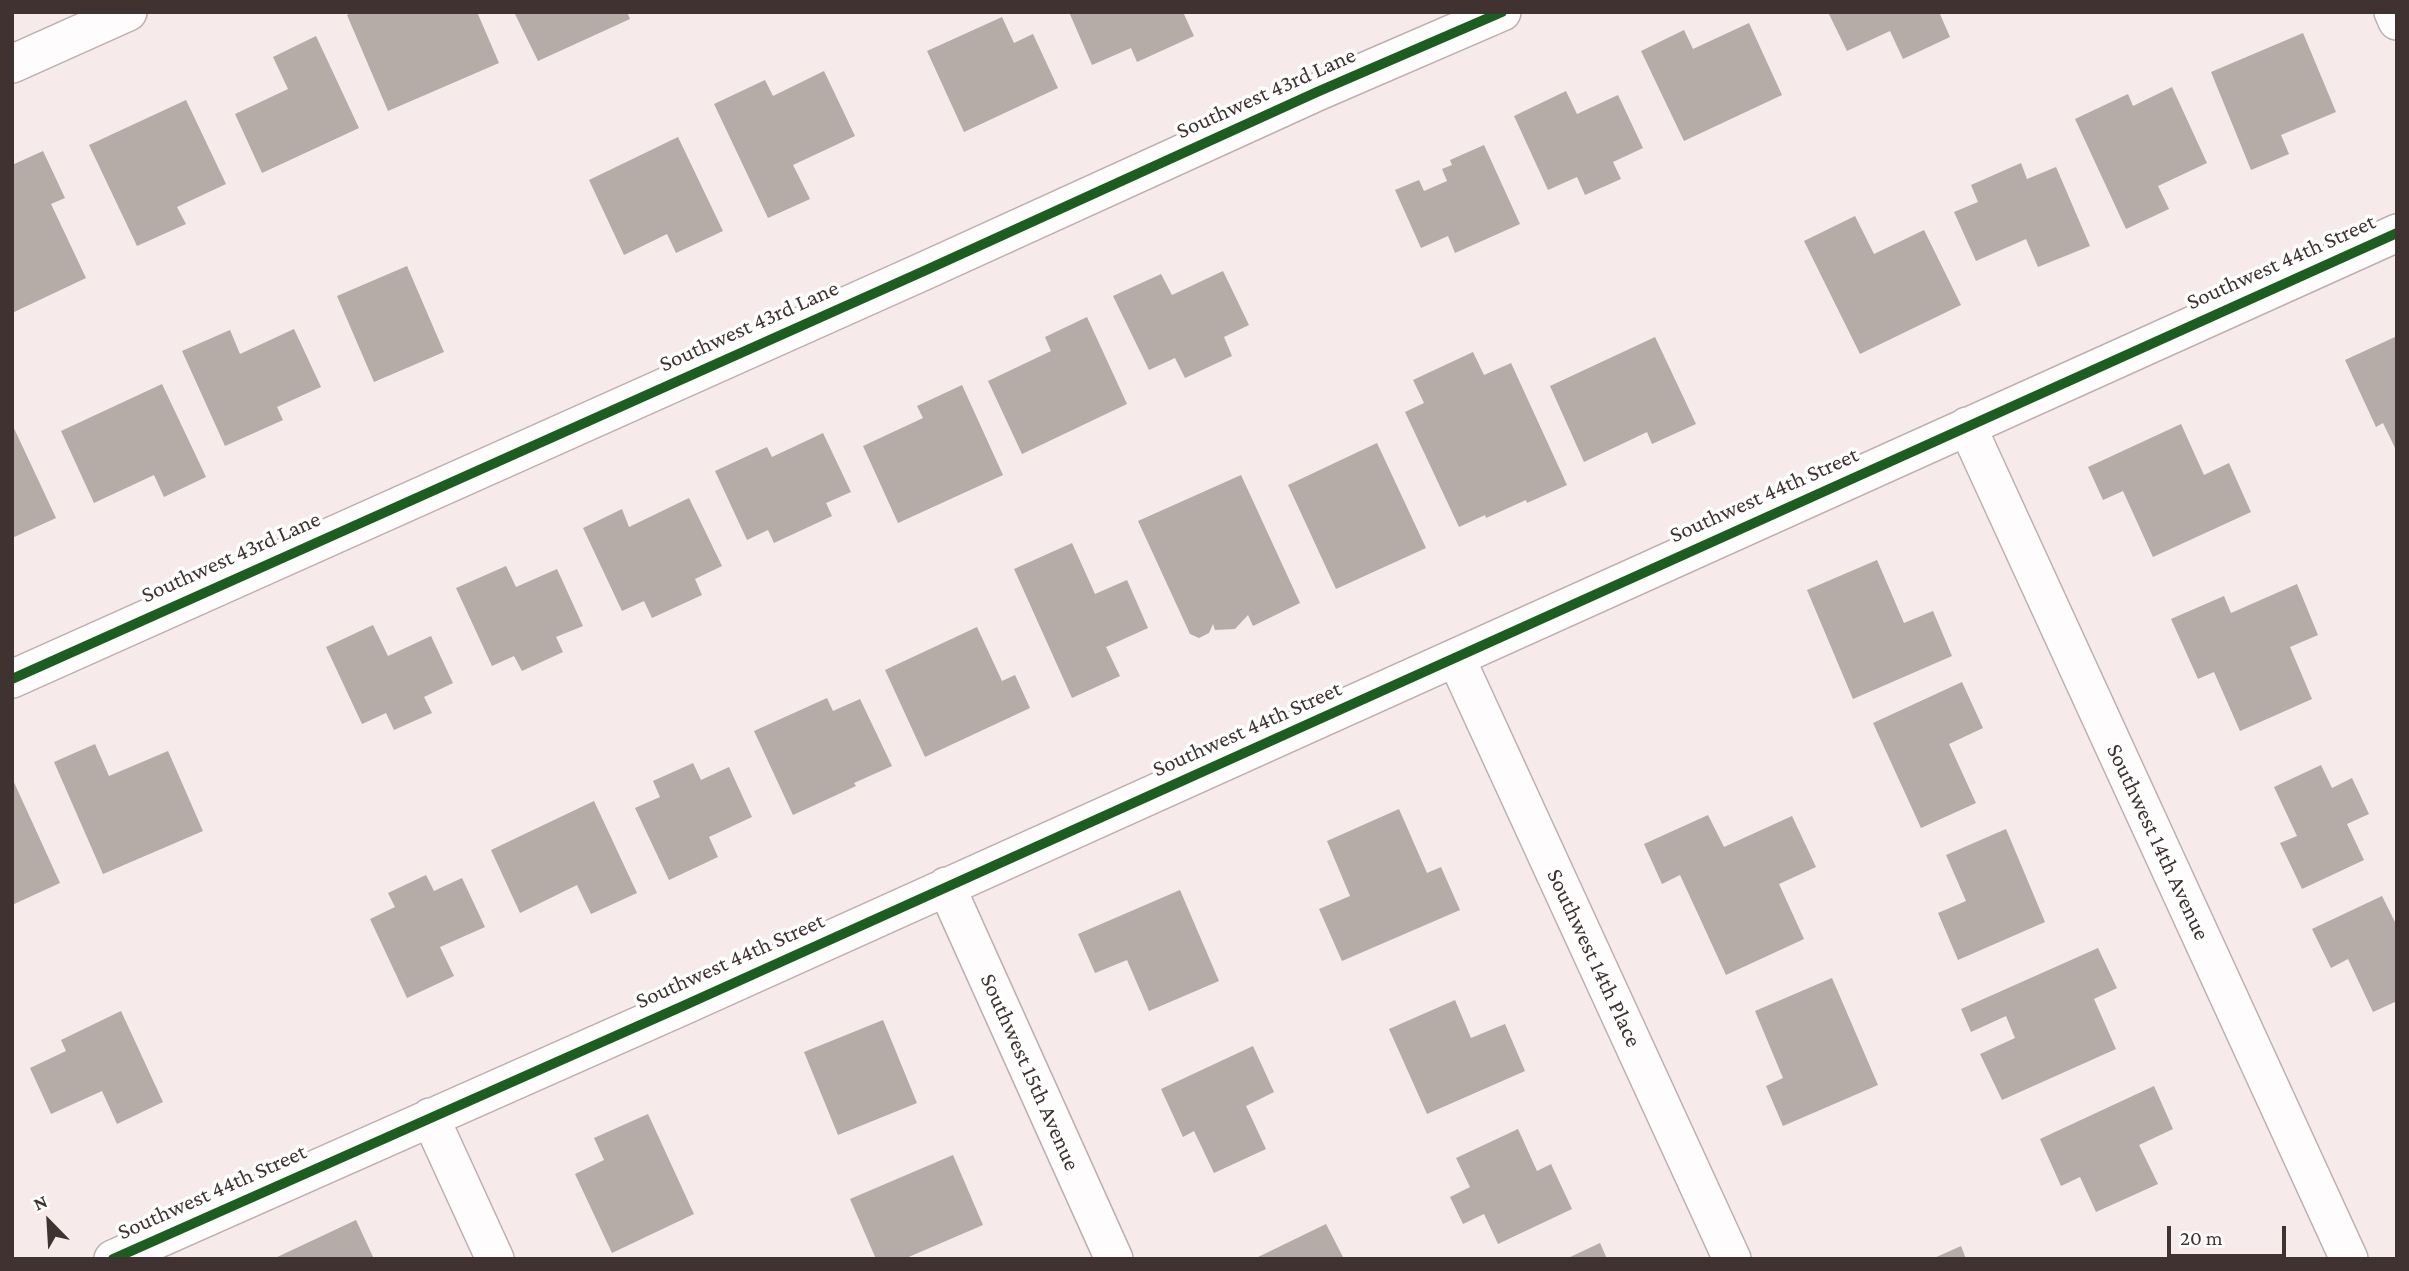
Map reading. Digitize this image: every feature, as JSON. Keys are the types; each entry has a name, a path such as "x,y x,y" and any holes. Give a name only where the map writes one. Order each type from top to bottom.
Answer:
{"street":[{"path":"12,64 128,12"},
{"name":"Southwest 43rd Lane","path":"12,679 1317,92 1502,12"},
{"path":"2393,12 2397,21"},
{"name":"Southwest 44th Street","path":"113,1259 2397,233"},
{"name":"Southwest 14th Avenue","path":"1967,426 2349,1259"},
{"name":"Southwest 14th Place","path":"1456,658 1732,1259"},
{"name":"Southwest 15th Avenue","path":"946,886 1114,1259"},
{"path":"430,1117 495,1259"}],"building":[{"path":"353,12 477,12 499,63 388,111 347,15"},
{"path":"514,12 627,12 630,19 538,61"},
{"path":"1069,12 1183,12 1194,36 1137,62 1131,48 1092,65"},
{"path":"1828,12 1939,12 1950,37 1903,59 1890,31 1847,51"},
{"path":"1002,17 1014,43 1033,34 1058,88 964,132 927,51"},
{"path":"1749,23 1782,95 1684,141 1641,51 1684,30 1693,49"},
{"path":"2303,33 2336,112 2281,135 2289,154 2251,170 2211,72"},
{"path":"316,36 359,128 262,173 235,114 288,89 273,57"},
{"path":"824,71 855,136 793,165 810,199 768,218 714,104 765,80 773,96"},
{"path":"2172,87 2207,163 2158,186 2169,209 2126,229 2075,119 2128,94 2133,106"},
{"path":"1566,91 1577,114 1618,95 1643,148 1613,162 1621,179 1585,195 1577,177 1548,190 1514,116"},
{"path":"186,100 226,184 177,207 186,224 137,246 89,145"},
{"path":"678,137 723,231 676,253 667,234 624,255 589,180"},
{"path":"1484,145 1520,224 1455,253 1448,236 1421,248 1395,190 1419,180 1424,191 1447,181 1442,169 1452,165 1450,160"},
{"path":"43,151 65,198 51,204 86,278 12,313 12,165"},
{"path":"2021,163 2027,179 2056,167 2090,246 2038,267 2026,239 1976,261 1954,212 1978,202 1971,185"},
{"path":"1855,216 1874,254 1924,230 1961,305 1860,354 1804,241"},
{"path":"407,266 444,352 374,382 337,296"},
{"path":"1223,271 1249,325 1224,337 1232,356 1185,378 1175,358 1149,370 1113,296 1161,274 1172,295"},
{"path":"1087,317 1127,404 1022,454 988,381 1051,351 1045,337"},
{"path":"294,329 321,387 277,407 283,420 225,446 182,351 230,330 240,354"},
{"path":"2397,336 2397,452 2383,423 2376,427 2345,360"},
{"path":"1655,337 1696,424 1652,444 1647,432 1584,462 1550,386"},
{"path":"1473,352 1484,375 1511,363 1567,485 1527,503 1526,500 1459,527 1405,412 1424,403 1413,380"},
{"path":"162,384 206,477 164,497 154,475 94,503 61,431"},
{"path":"962,385 1003,475 898,523 863,446 923,418 917,406"},
{"path":"12,424 56,518 12,538"},
{"path":"2181,424 2204,475 2229,463 2251,512 2153,557 2123,491 2103,500 2088,467"},
{"path":"823,433 851,492 826,503 832,516 774,543 768,530 747,540 715,471 767,447 772,457"},
{"path":"1377,443 1426,548 1336,589 1288,485"},
{"path":"1241,475 1300,603 1253,626 1248,615 1235,629 1215,630 1213,624 1209,633 1199,638 1190,634 1138,521"},
{"path":"689,498 722,566 695,579 702,595 652,618 644,601 622,611 583,528 622,509 629,527"},
{"path":"1072,543 1095,594 1127,580 1148,628 1106,647 1120,676 1072,698 1014,569"},
{"path":"1877,560 1904,623 1933,611 1952,656 1853,699 1807,590"},
{"path":"506,566 516,587 557,569 583,626 556,637 563,652 522,671 514,656 492,666 456,588"},
{"path":"2297,584 2318,635 2290,647 2312,699 2240,731 2214,672 2198,679 2171,619 2224,596 2231,613"},
{"path":"373,625 388,656 431,636 453,683 424,697 432,713 394,730 386,713 362,724 326,647"},
{"path":"977,627 1002,681 1015,675 1030,708 925,757 885,670"},
{"path":"1962,682 1983,728 1949,744 1976,803 1921,828 1873,723"},
{"path":"827,698 833,711 860,699 892,766 793,815 754,731"},
{"path":"95,744 109,776 168,751 203,831 103,874 54,762"},
{"path":"693,763 701,780 729,767 752,817 709,837 718,857 669,880 635,808 660,797 653,781"},
{"path":"2321,765 2332,788 2352,778 2369,814 2347,824 2364,860 2302,889 2280,843 2297,836 2274,787"},
{"path":"12,778 60,883 12,905"},
{"path":"594,801 637,893 591,914 577,885 520,913 491,850"},
{"path":"1399,809 1427,873 1441,867 1460,910 1342,961 1319,909 1350,896 1327,841"},
{"path":"1708,815 1724,847 1792,816 1816,867 1779,884 1804,939 1726,975 1680,875 1662,884 1644,844"},
{"path":"2006,829 2045,922 1958,960 1938,913 1966,901 1946,855"},
{"path":"426,875 434,891 462,878 485,927 440,947 454,976 407,998 370,919 395,907 388,893"},
{"path":"1180,890 1219,981 1149,1011 1127,960 1095,973 1078,934"},
{"path":"2382,896 2397,926 2397,1001 2373,1012 2348,959 2331,968 2312,929"},
{"path":"2098,948 2117,988 2094,999 2116,1049 2002,1100 1980,1054 2015,1038 2006,1016 1971,1032 1961,1009"},
{"path":"1832,978 1878,1085 1783,1126 1766,1086 1783,1078 1755,1011"},
{"path":"1455,1000 1471,1038 1505,1024 1525,1071 1427,1114 1389,1029"},
{"path":"121,1011 163,1102 117,1124 102,1091 51,1114 30,1068 66,1051 61,1040"},
{"path":"883,1020 917,1103 838,1135 804,1052"},
{"path":"1253,1046 1274,1092 1246,1106 1266,1149 1214,1173 1194,1131 1183,1137 1161,1089"},
{"path":"2154,1086 2173,1129 2139,1145 2158,1184 2096,1212 2080,1177 2061,1186 2040,1139"},
{"path":"648,1114 694,1214 612,1253 575,1174 604,1160 594,1138"},
{"path":"1518,1129 1537,1171 1551,1164 1572,1209 1498,1244 1484,1214 1463,1224 1450,1197 1470,1187 1456,1158"},
{"path":"953,1155 983,1225 904,1259 876,1259 850,1199"},
{"path":"356,1220 374,1259 273,1259"},
{"path":"1326,1224 1344,1259 1254,1259"},
{"path":"1600,1243 1607,1259 1566,1259"},
{"path":"1961,1246 1966,1259 1932,1259"}],"cycle path":[{"path":"12,679 1317,92 1502,12"},
{"path":"113,1259 683,1006 2397,233"}]}
